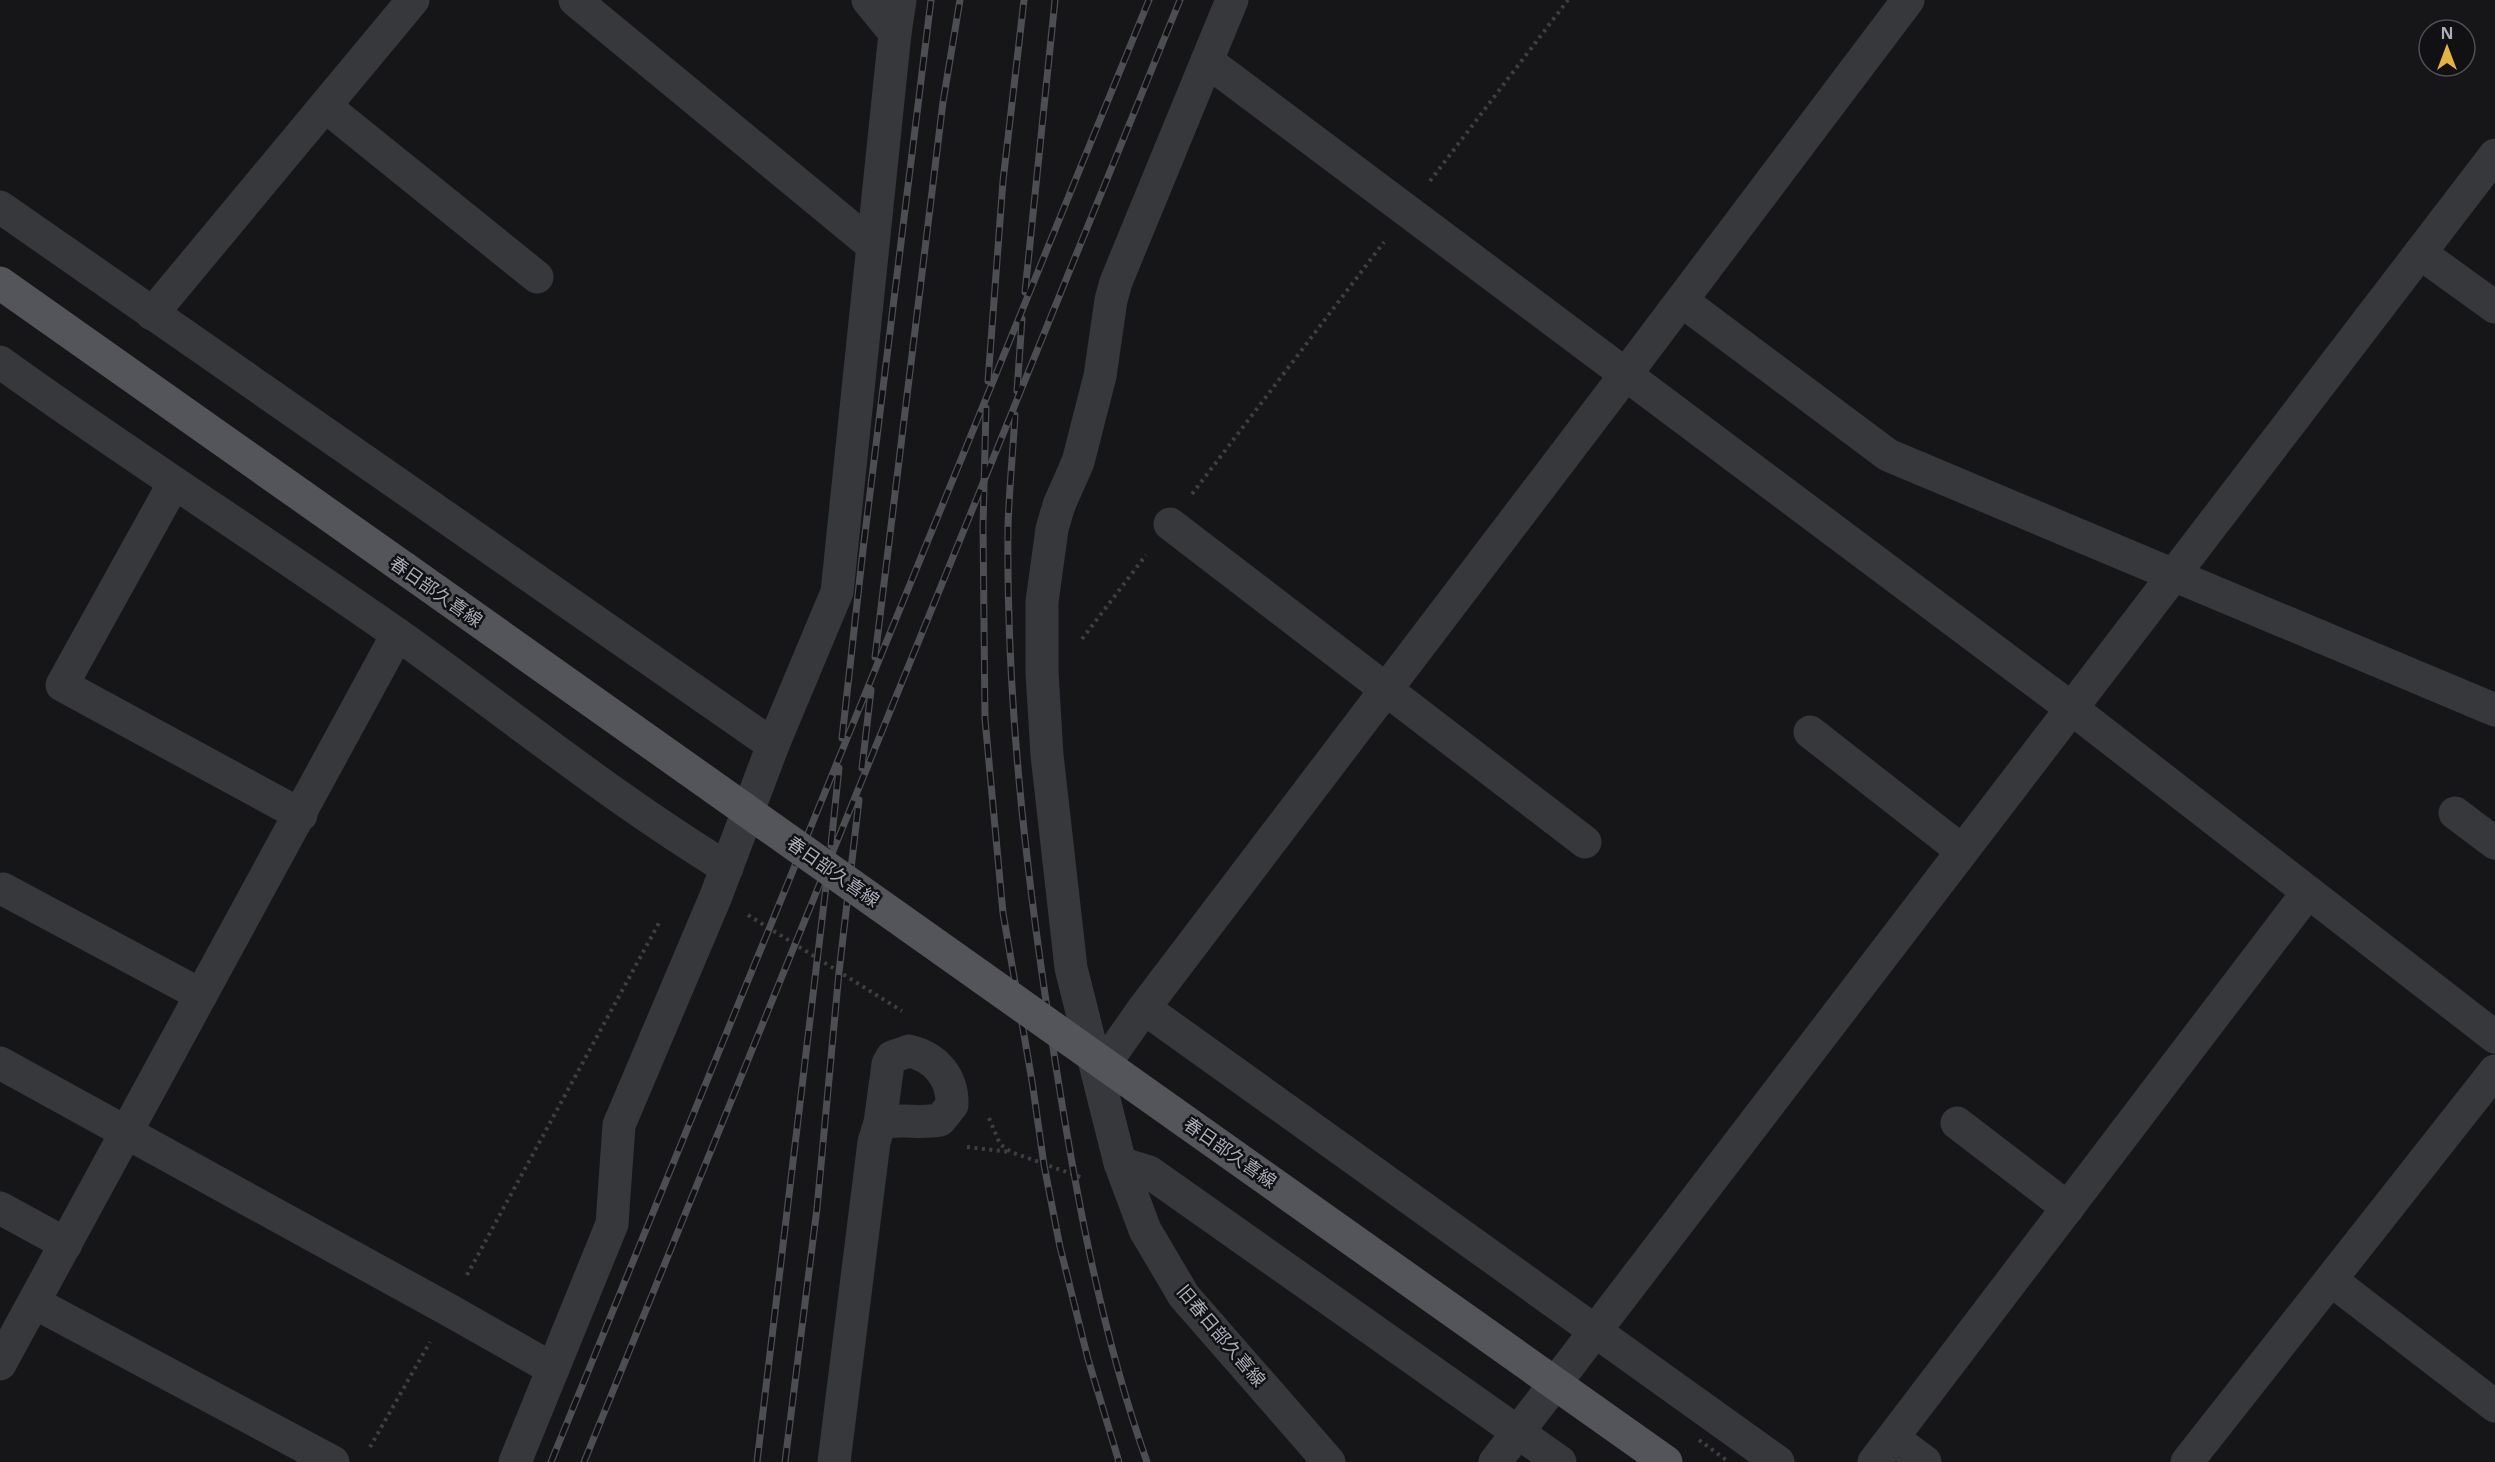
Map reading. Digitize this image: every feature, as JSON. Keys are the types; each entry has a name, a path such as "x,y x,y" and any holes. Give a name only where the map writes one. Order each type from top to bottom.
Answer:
{"main road":[{"name":"春日部久喜線","path":"0,283 1666,1462"}],"street":[{"path":"152,314 414,0"},
{"path":"575,0 872,245"},
{"path":"868,0 895,33"},
{"path":"515,1462 612,1224 619,1125 727,868 773,745 837,592 872,245 900,0"},
{"name":"旧春日部久喜線","path":"1232,0 1111,300 1100,376 1090,416 1078,462 1059,505 1052,529 1042,602 1043,690 1047,755 1071,968 1120,1163 1145,1230 1184,1296 1329,1462"},
{"path":"1098,1072 1144,1008 1908,0"},
{"path":"1207,61 2071,708 2495,1037"},
{"path":"325,106 537,278"},
{"path":"1495,1462 2495,155"},
{"path":"0,207 773,745"},
{"path":"2420,253 2495,307"},
{"path":"1682,301 1887,455 2174,573 2495,710"},
{"path":"0,362 397,634 667,832 727,868"},
{"path":"174,483 62,685 301,815"},
{"path":"1170,524 1585,842"},
{"path":"0,1364 301,815 397,634"},
{"path":"1810,732 1961,850"},
{"path":"2455,813 2495,843"},
{"path":"3,888 201,995"},
{"path":"1925,1462 1883,1450 2308,892"},
{"path":"1144,1008 1778,1462"},
{"path":"0,1063 553,1369"},
{"path":"2187,1462 2495,1071"},
{"path":"834,1462 874,1143 880,1123"},
{"path":"1957,1123 2068,1208"},
{"path":"1120,1163 1155,1176 1560,1462"},
{"path":"0,1208 66,1244"},
{"path":"2331,1281 2495,1406"},
{"path":"34,1303 333,1462"}],"path":[{"path":"1043,690 1568,0"},
{"path":"367,1453 449,1310 661,919"}],"railway":[{"path":"842,738 931,0"},
{"path":"875,657 943,102 960,0"},
{"path":"988,381 1003,181 1024,0"},
{"path":"1025,292 1055,0"},
{"path":"551,1462 1149,0"},
{"path":"584,1462 1180,0"},
{"path":"1017,391 1022,319"},
{"path":"986,408 983,526 985,719 1003,913 1044,1165 1060,1247 1088,1359 1119,1462"},
{"path":"1015,415 1008,527 1010,656 1014,721 1034,914 1060,1095 1079,1201 1115,1359 1147,1462"},
{"path":"862,768 871,690"},
{"path":"831,845 839,768"},
{"path":"785,1462 817,1208 839,972 859,800"},
{"path":"757,1462 827,878"}]}
